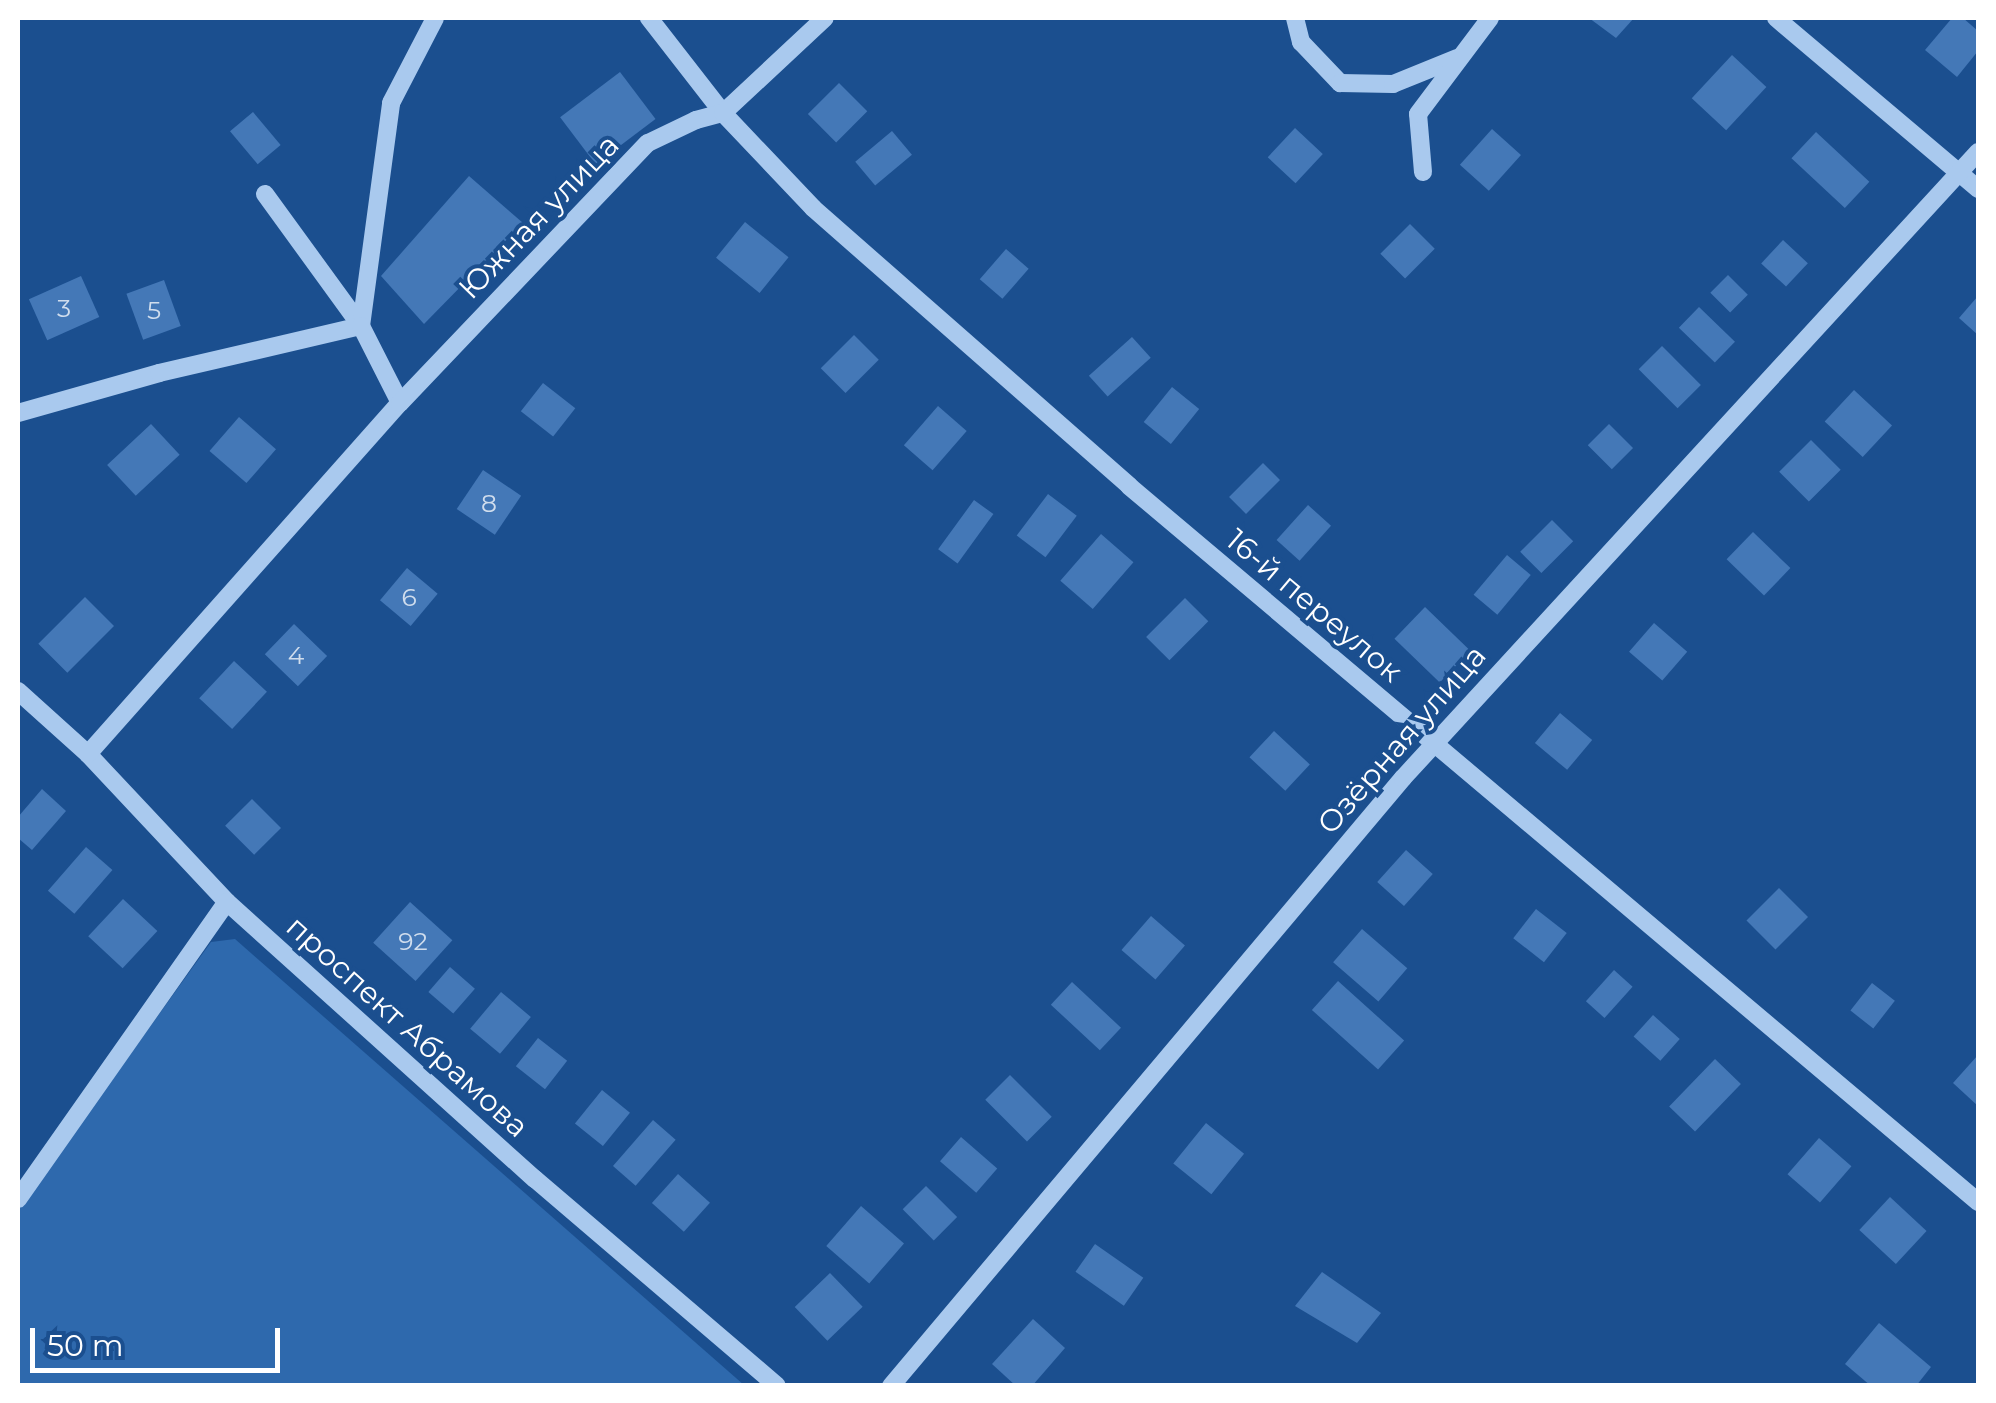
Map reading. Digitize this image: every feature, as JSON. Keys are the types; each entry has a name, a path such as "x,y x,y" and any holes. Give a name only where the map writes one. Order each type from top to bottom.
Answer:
{"street":[{"path":"361,326 390,103 435,18"},
{"name":"16-й переулок","path":"648,18 723,113 828,220 1128,486 1978,1202"},
{"name":"Южная улица","path":"88,754 400,403 648,143 696,120 723,113 825,18"},
{"path":"1296,18 1301,42 1340,83 1393,84 1457,58"},
{"path":"1424,172 1418,114 1490,18"},
{"path":"1776,18 1978,188"},
{"name":"Озёрная улица","path":"891,1386 1434,743 1978,152"},
{"path":"265,194 361,326 400,403"},
{"path":"18,413 159,373 361,326"},
{"name":"проспект Абрамова","path":"18,692 88,754 226,902 535,1179 777,1386"},
{"path":"18,1198 226,902"}],"shaded area":[{"path":"235,939 744,1385 18,1386 18,1210 211,942"}],"building":[{"path":"1589,18 1634,18 1616,38"},
{"path":"1952,18 1963,18 1978,31 1978,51 1957,77 1925,50"},
{"path":"1732,55 1766,87 1726,130 1692,98"},
{"path":"620,72 656,119 596,164 560,117"},
{"path":"839,83 867,111 836,142 808,114"},
{"path":"253,112 281,145 258,164 230,131"},
{"path":"1295,128 1323,154 1296,183 1268,157"},
{"path":"1492,129 1521,155 1489,191 1460,165"},
{"path":"892,131 912,155 875,186 855,162"},
{"path":"1816,132 1869,182 1845,208 1791,158"},
{"path":"469,176 523,223 424,324 381,276"},
{"path":"745,222 789,257 760,293 716,258"},
{"path":"1410,224 1435,249 1405,278 1380,254"},
{"path":"1783,240 1808,263 1786,287 1761,263"},
{"path":"1006,249 1029,269 1002,299 980,279"},
{"path":"1728,275 1748,295 1730,312 1710,293"},
{"path":"81,276 99,317 47,340 29,299"},
{"path":"164,280 181,326 143,340 126,294"},
{"path":"1978,296 1978,335 1959,318"},
{"path":"1699,307 1735,342 1715,363 1679,328"},
{"path":"854,335 879,360 846,393 821,368"},
{"path":"1132,337 1151,358 1108,397 1089,376"},
{"path":"1662,346 1701,385 1678,408 1639,369"},
{"path":"543,383 575,408 553,437 521,411"},
{"path":"1172,387 1199,409 1171,444 1144,422"},
{"path":"1854,390 1892,425 1863,457 1825,421"},
{"path":"938,406 967,431 933,470 904,445"},
{"path":"239,417 276,449 246,483 209,451"},
{"path":"151,424 180,455 136,496 107,465"},
{"path":"1609,424 1633,448 1612,469 1588,445"},
{"path":"1811,440 1841,470 1809,502 1779,472"},
{"path":"1263,463 1280,480 1246,514 1229,497"},
{"path":"483,470 521,496 495,535 457,509"},
{"path":"1048,494 1077,516 1045,557 1017,536"},
{"path":"974,500 993,514 958,563 938,549"},
{"path":"1308,505 1331,526 1300,561 1277,540"},
{"path":"1552,520 1573,541 1541,573 1520,552"},
{"path":"1753,532 1790,568 1764,595 1727,559"},
{"path":"1101,534 1133,562 1093,609 1060,581"},
{"path":"1507,555 1531,575 1497,615 1474,595"},
{"path":"407,568 438,594 411,626 380,600"},
{"path":"85,597 114,626 67,673 38,644"},
{"path":"1185,598 1208,621 1169,660 1146,637"},
{"path":"1425,607 1470,651 1440,682 1394,639"},
{"path":"1654,623 1687,652 1662,681 1629,652"},
{"path":"294,624 327,656 298,686 265,654"},
{"path":"234,661 267,692 232,729 199,698"},
{"path":"1560,713 1592,740 1567,770 1535,743"},
{"path":"1274,731 1310,764 1285,791 1249,757"},
{"path":"42,789 66,811 32,850 18,838 18,817"},
{"path":"252,799 281,828 254,855 225,826"},
{"path":"86,847 112,870 74,914 48,891"},
{"path":"1406,850 1433,874 1404,906 1377,882"},
{"path":"1779,888 1808,917 1775,950 1746,921"},
{"path":"123,899 157,931 123,968 88,936"},
{"path":"410,902 452,940 416,981 373,943"},
{"path":"1536,909 1567,933 1544,962 1513,938"},
{"path":"1151,916 1185,946 1155,979 1121,950"},
{"path":"1362,929 1407,968 1378,1002 1333,962"},
{"path":"450,967 475,989 453,1014 428,992"},
{"path":"1614,970 1633,987 1604,1018 1586,1001"},
{"path":"1338,981 1404,1041 1378,1070 1312,1010"},
{"path":"1072,982 1121,1028 1100,1050 1051,1005"},
{"path":"1872,983 1895,1001 1873,1028 1850,1011"},
{"path":"501,992 531,1017 500,1054 470,1029"},
{"path":"1653,1015 1680,1039 1660,1061 1634,1037"},
{"path":"538,1038 567,1061 545,1089 516,1066"},
{"path":"1978,1055 1978,1106 1953,1083"},
{"path":"1715,1059 1741,1084 1695,1131 1669,1106"},
{"path":"1010,1075 1052,1117 1027,1141 985,1100"},
{"path":"602,1090 630,1113 603,1146 575,1123"},
{"path":"653,1120 676,1140 636,1186 613,1166"},
{"path":"1206,1123 1244,1154 1211,1194 1173,1163"},
{"path":"961,1137 997,1168 976,1193 940,1161"},
{"path":"1819,1138 1851,1166 1820,1202 1788,1174"},
{"path":"678,1174 710,1203 684,1232 652,1203"},
{"path":"926,1186 957,1217 934,1240 903,1209"},
{"path":"1890,1197 1927,1231 1896,1264 1859,1230"},
{"path":"861,1206 904,1243 869,1283 826,1246"},
{"path":"1095,1244 1143,1278 1124,1306 1075,1272"},
{"path":"1322,1272 1381,1313 1357,1343 1295,1306"},
{"path":"830,1273 863,1307 827,1341 795,1307"},
{"path":"1033,1319 1065,1348 1032,1386 1016,1386 992,1364"},
{"path":"1879,1323 1931,1367 1916,1386 1871,1386 1845,1364"}]}
